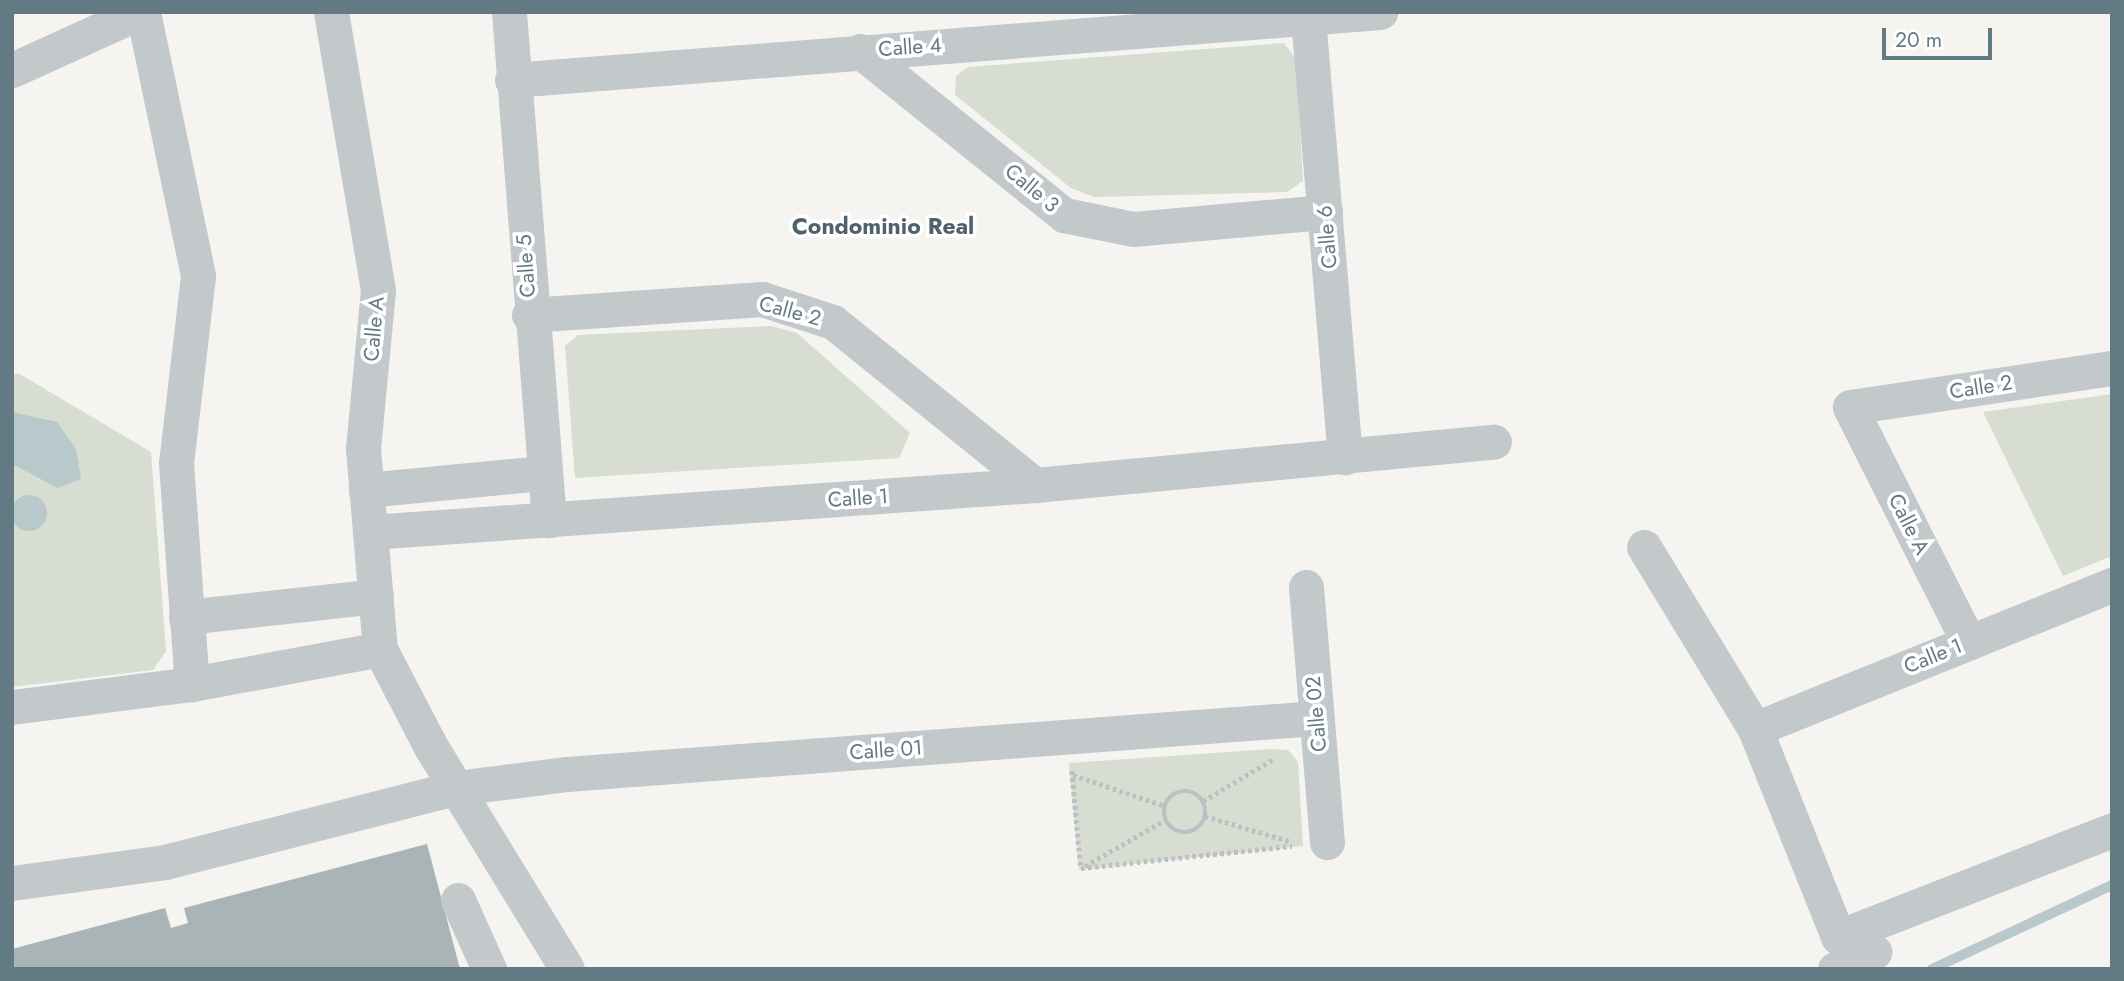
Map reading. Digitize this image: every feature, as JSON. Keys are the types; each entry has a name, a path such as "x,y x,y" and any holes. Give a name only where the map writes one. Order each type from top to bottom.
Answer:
{"street":[{"path":"12,70 141,12 198,276 176,463 192,684"},
{"name":"Calle A","path":"331,12 378,290 363,448 380,649"},
{"name":"Calle 5","path":"509,12 529,315 549,520"},
{"name":"Calle 4","path":"512,80 1380,12"},
{"name":"Calle 6","path":"1308,17 1345,457"},
{"name":"Calle 3","path":"860,51 1064,215 1133,229 1325,212"},
{"name":"Calle 2","path":"529,315 762,299 833,322 1035,485"},
{"name":"Calle 2","path":"1850,407 2112,368"},
{"name":"Calle A","path":"1850,407 1968,641"},
{"name":"Calle 1","path":"370,531 1035,485 1493,442"},
{"path":"366,490 544,473"},
{"path":"1644,547 1755,729 1838,937 2112,830"},
{"name":"Calle 1","path":"1755,729 2112,584"},
{"name":"Calle 02","path":"1306,587 1327,842"},
{"path":"186,617 376,596"},
{"path":"12,707 192,684 380,649 456,788 567,969"},
{"name":"Calle 01","path":"12,883 193,857 456,788 567,774 1317,718"},
{"path":"458,900 489,969"},
{"path":"1835,969 1874,952"}],"path":[{"path":"1203,801 1286,751"},
{"path":"1072,763 1081,868"},
{"path":"1073,775 1165,806"},
{"path":"1165,806 1186,791 1203,801"},
{"path":"1203,801 1205,816"},
{"path":"1165,806 1166,820 1175,831 1190,832 1205,816"},
{"path":"1081,868 1303,845 1205,816"},
{"path":"1081,868 1166,820"}],"shaded area":[{"path":"1284,43 1296,59 1303,181 1287,192 1094,197 1071,188 955,95 956,76 968,67"},
{"path":"771,326 797,333 910,433 899,458 575,478 565,346 578,335"},
{"path":"18,373 151,452 166,651 153,670 12,687 12,375"},
{"path":"2112,394 2112,556 2063,576 1983,412"},
{"path":"12,412 57,422 76,449 81,479 58,488 12,464"},
{"path":"29,495 42,500 47,513 42,526 29,531 16,526 11,513 16,500"},
{"path":"1288,750 1298,762 1303,846 1079,870 1069,763"}],"building":[{"path":"427,844 460,969 12,969 12,949 165,908 171,928 188,923 184,908"}],"waterway":[{"path":"1932,969 2112,885"}],"district":[{"name":"Condominio Real","path":"883,226"}]}
